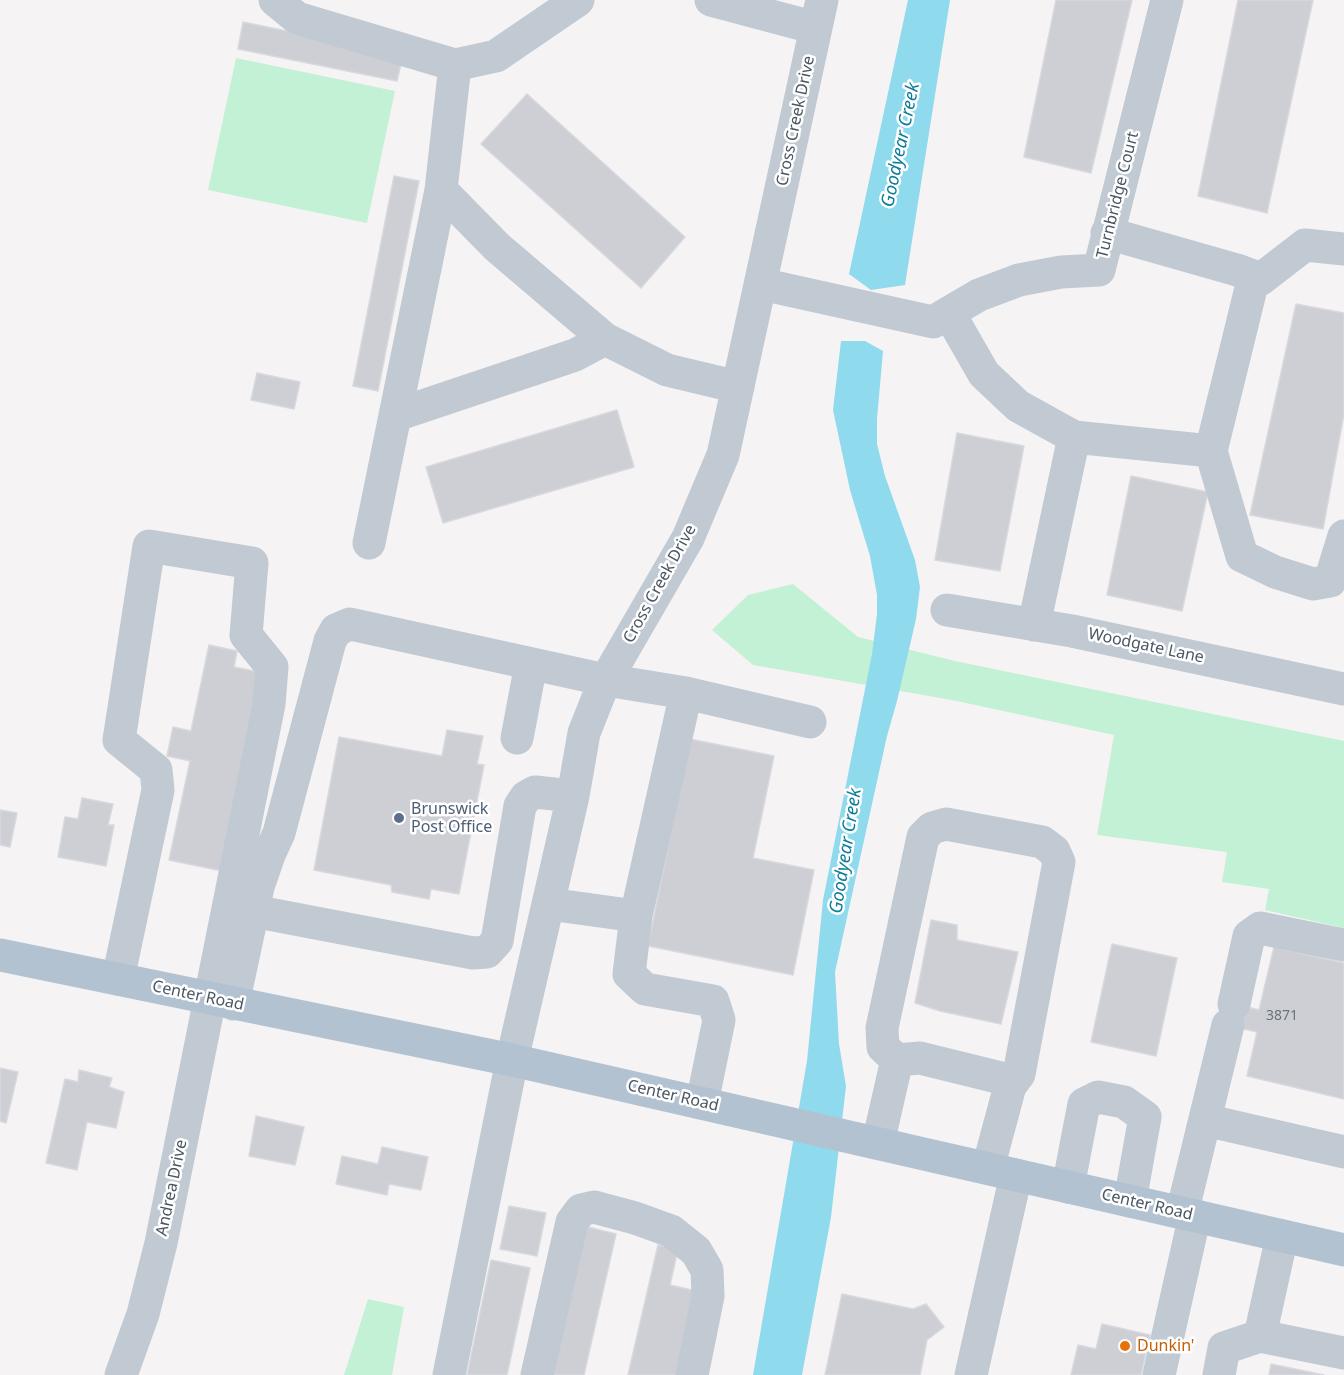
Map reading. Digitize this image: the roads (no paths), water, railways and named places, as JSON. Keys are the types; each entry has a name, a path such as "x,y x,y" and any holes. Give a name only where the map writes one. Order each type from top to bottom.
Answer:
{"main road":[{"name":"Center Road","path":"0,954 512,1060 1344,1250"}],"street":[{"path":"275,0 297,18 455,65 496,56 578,0"},
{"path":"711,0 819,14"},
{"name":"Turnbridge Court","path":"761,284 933,322 979,296 1019,280 1061,272 1099,270 1167,0"},
{"name":"Cross Creek Drive","path":"449,1375 512,1060 573,796 584,733 606,680 688,538 723,455 819,14"},
{"path":"369,543 441,190 455,65"},
{"path":"441,190 498,247 606,339 667,370 738,387"},
{"path":"1107,233 1261,279 1305,244 1344,249"},
{"path":"1254,276 1211,451 1242,556 1275,572 1313,584 1330,581 1344,536"},
{"path":"949,313 984,375 1018,406 1074,436 1211,451"},
{"path":"396,415 575,356 606,339"},
{"path":"1034,625 1074,436"},
{"path":"118,979 158,790 156,770 120,740 149,546 252,563 246,634 272,667 269,704 232,884 221,1000"},
{"name":"Woodgate Lane","path":"946,610 1261,670 1344,689"},
{"path":"221,1000 279,833 330,641 336,630 350,624 606,680 686,693 810,722"},
{"path":"517,738 531,664"},
{"path":"686,693 636,916 629,974 645,989 713,1001 719,1020 702,1103"},
{"path":"253,911 473,953 488,952 497,941 520,806 526,797 535,792 573,796"},
{"path":"971,1375 1002,1172 1010,1086 1019,1074 1059,862 1054,851 1042,842 946,824 932,828 923,837 882,1028 884,1047 897,1060 920,1058 1001,1078 1010,1086"},
{"path":"549,904 636,916"},
{"path":"1159,1375 1205,1120 1249,936 1260,928 1344,945"},
{"name":"Andrea Drive","path":"121,1375 142,1314 161,1243 221,1000"},
{"path":"878,1143 897,1060"},
{"path":"1068,1187 1084,1104 1098,1097 1124,1102 1145,1116 1130,1201"},
{"path":"1205,1120 1344,1152"},
{"path":"537,1375 572,1222 581,1210 594,1207 671,1231 696,1251 707,1270 708,1296 692,1375"},
{"path":"1260,1336 1282,1236"},
{"path":"1219,1375 1224,1348 1260,1336 1344,1353"}],"water":[{"name":"Goodyear Creek","path":"908,0 950,0 905,285 871,290 849,274"},
{"name":"Goodyear Creek","path":"841,341 865,341 883,351 877,444 885,476 915,560 920,587 916,619 887,736 835,972 839,1044 846,1086 831,1217 802,1375 753,1375 807,1061 823,900 872,654 877,614 877,595 870,556 850,490 833,410"}],"place":[{"name":"Brunswick Post Office","path":"399,818"},
{"name":"Dunkin'","path":"1125,1346"}]}
